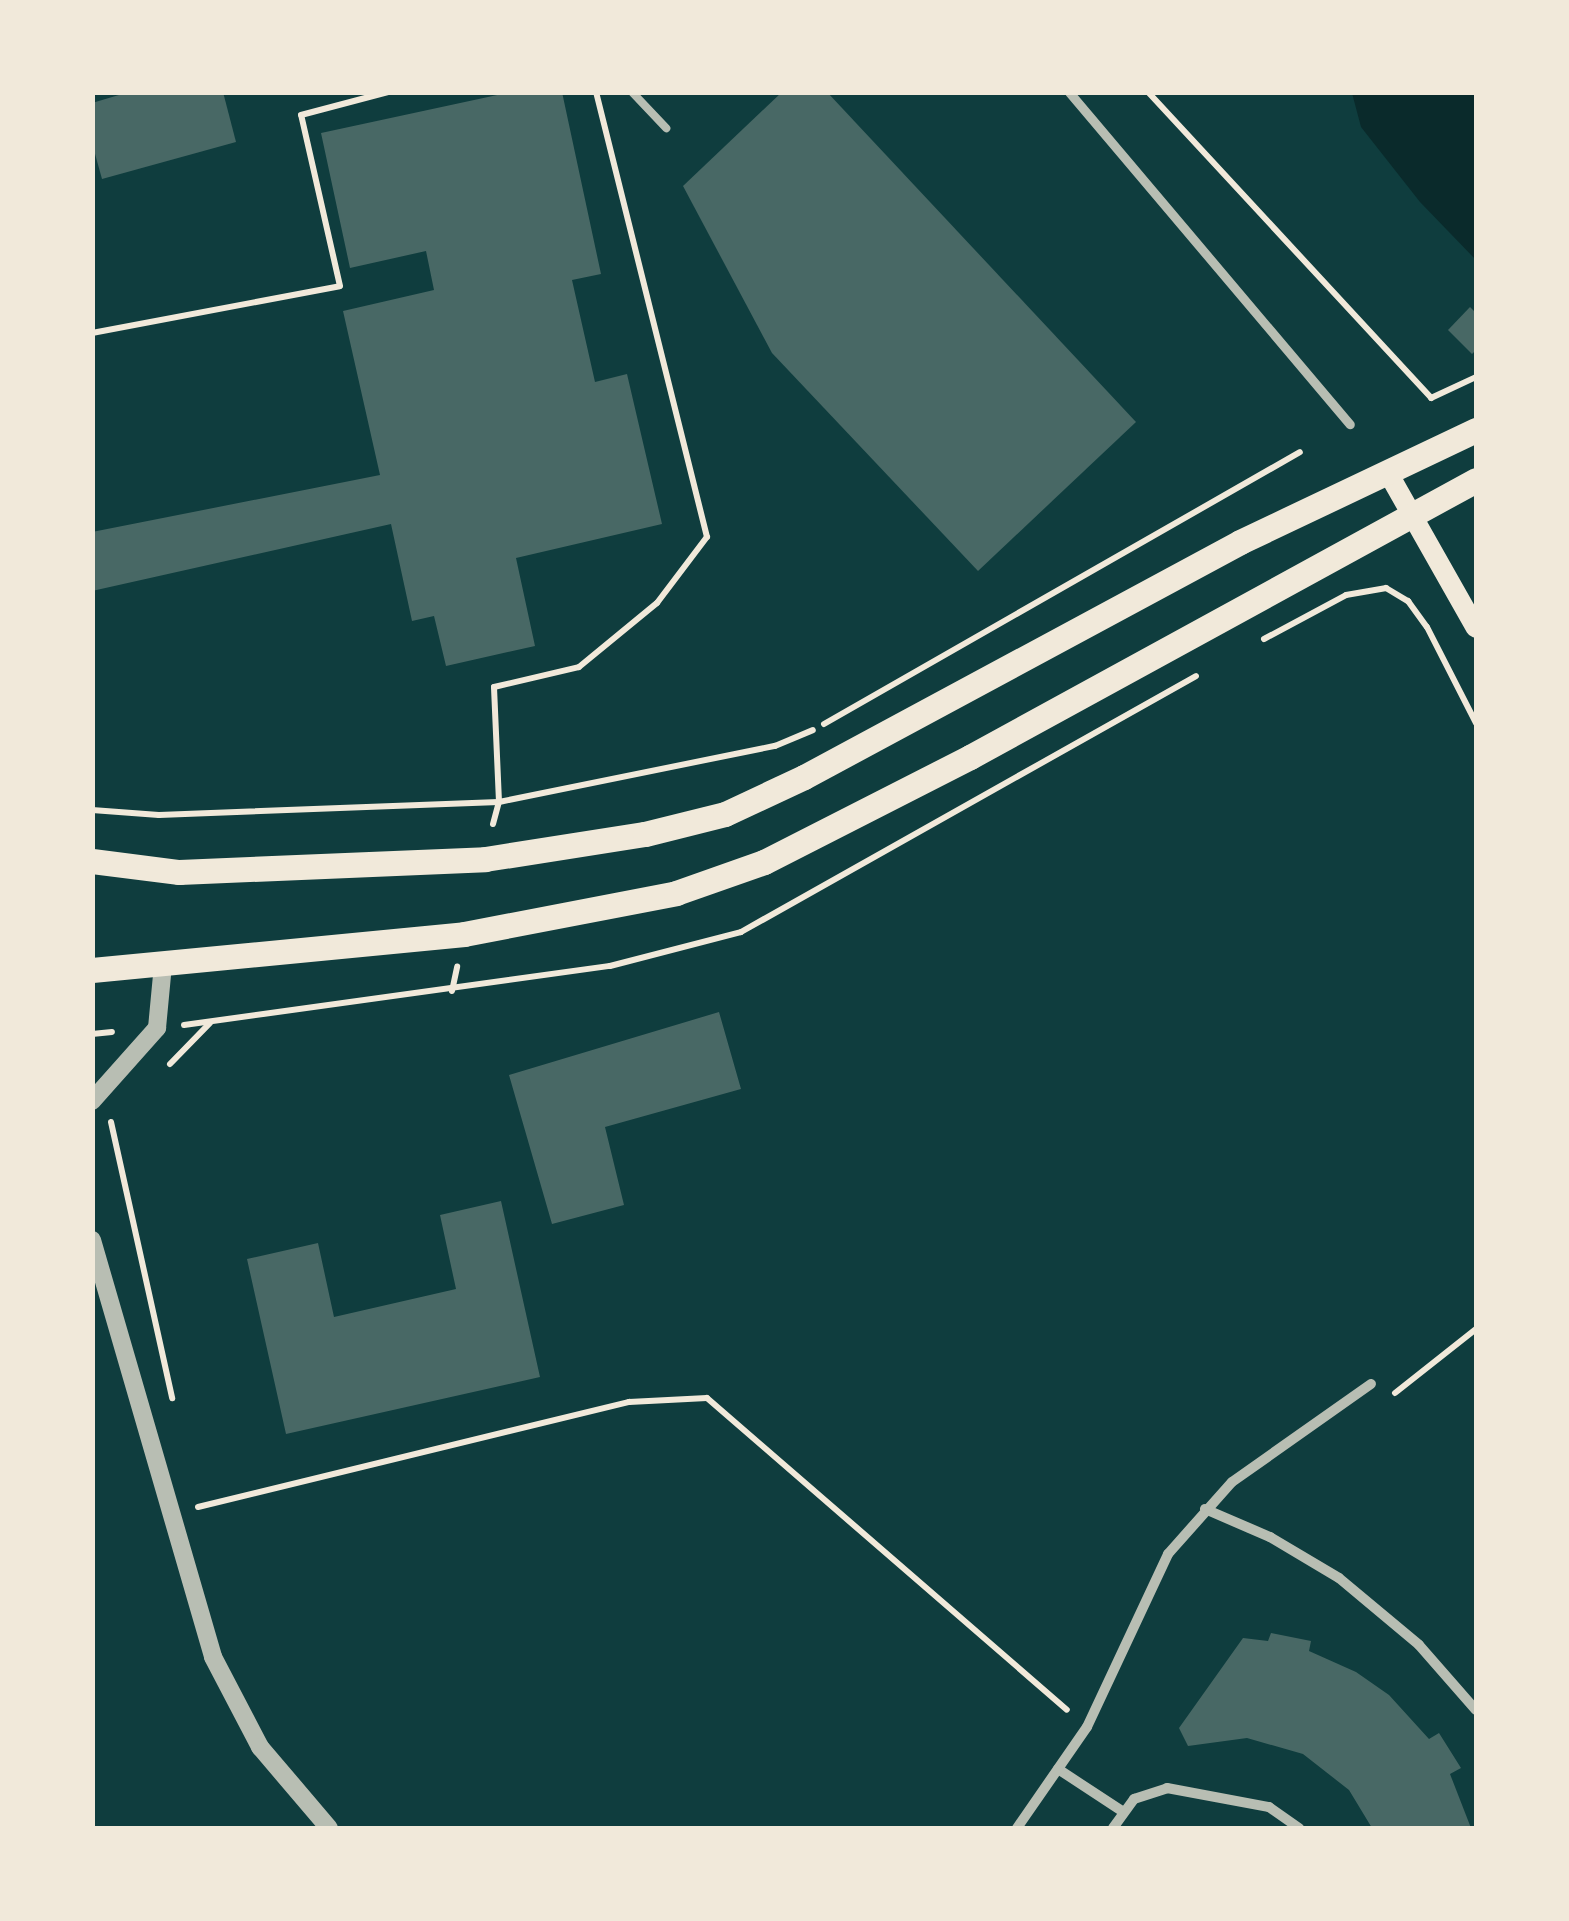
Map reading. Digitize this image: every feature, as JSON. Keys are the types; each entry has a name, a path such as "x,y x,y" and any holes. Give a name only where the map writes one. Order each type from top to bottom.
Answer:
{"main road":[{"path":"92,861 179,872 485,859 645,834 726,814 804,777 1240,542 1476,430"},
{"path":"1386,471 1476,628"},
{"path":"92,970 464,934 657,898 764,862 970,757 1476,480"}],"street":[{"path":"1069,92 1350,424"},
{"path":"92,1102 157,1028 163,965"},
{"path":"92,1240 213,1657 260,1747 329,1828"},
{"path":"1017,1828 1087,1727 1168,1554 1232,1482 1371,1384"},
{"path":"1205,1509 1270,1537 1339,1578 1419,1645 1476,1710"},
{"path":"1058,1769 1122,1811"},
{"path":"1113,1828 1134,1799 1166,1788 1269,1807 1298,1828"}],"lane":[{"path":"632,92 666,128"}],"path":[{"path":"92,334 340,286 301,115 388,92"},
{"path":"498,802 494,688 579,667 657,603 707,537 596,92"},
{"path":"1148,92 1432,398 1476,377"},
{"path":"92,810 159,814 498,802 775,746 810,731 1300,452"},
{"path":"1250,646 1346,595 1386,588 1408,601 1428,627 1476,723"},
{"path":"92,1034 211,1022 610,966 740,932 1199,674"},
{"path":"161,1072 211,1022"},
{"path":"123,1110 111,1122 176,1411"},
{"path":"1383,1402 1476,1330"},
{"path":"197,1507 629,1402 707,1398 1087,1727"},
{"path":"193,1488 202,1526"}],"water":[{"path":"1352,93 1476,93 1476,260 1420,202 1361,127"}],"building":[{"path":"129,92 223,92 236,142 102,179 92,143 92,103"},
{"path":"511,92 562,92 601,274 572,280 595,382 627,374 662,524 516,558 535,646 446,666 434,616 412,621 391,524 92,591 92,532 380,475 343,311 434,290 426,251 350,268 321,133"},
{"path":"782,92 827,92 1136,422 978,571 772,353 683,186"},
{"path":"1470,307 1476,313 1476,350 1472,354 1448,330"},
{"path":"719,1012 741,1089 605,1127 624,1205 552,1224 509,1075"},
{"path":"501,1201 540,1377 286,1434 247,1259 318,1243 334,1317 456,1289 440,1215"},
{"path":"1271,1633 1311,1641 1309,1651 1356,1672 1389,1695 1429,1739 1439,1733 1461,1768 1450,1774 1471,1828 1372,1828 1349,1790 1303,1754 1247,1738 1188,1746 1179,1728 1243,1638 1268,1641"}]}
